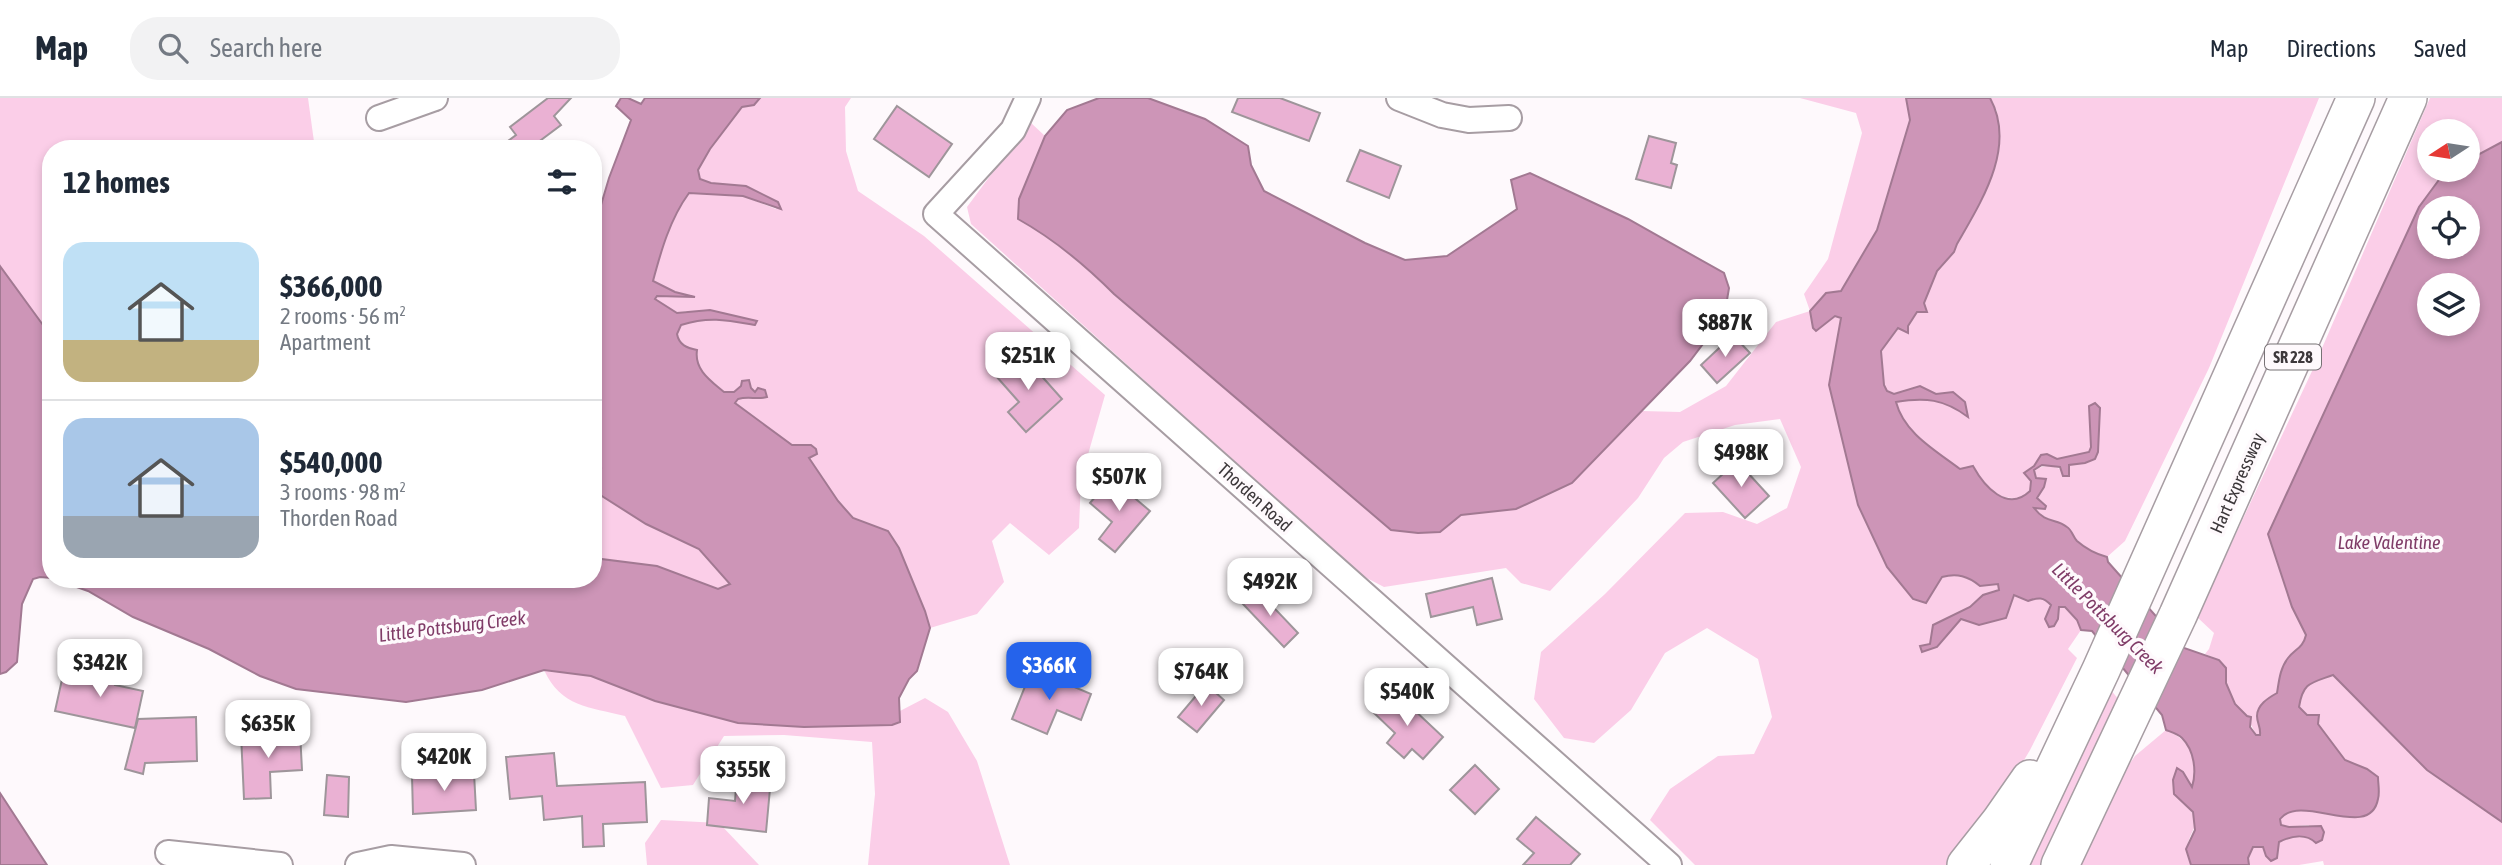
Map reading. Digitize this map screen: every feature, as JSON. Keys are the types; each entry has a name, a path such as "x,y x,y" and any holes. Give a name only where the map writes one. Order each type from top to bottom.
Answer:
{"highway":[{"name":"SR 228","path":"2009,865 2101,670 2356,98"},
{"name":"Hart Expressway","path":"2060,865 2178,615 2408,98"},
{"path":"1966,865 2020,794 2101,670"}],"street":[{"path":"379,118 435,98"},
{"name":"Thorden Road","path":"1028,98 1013,130 936,214 1670,865"},
{"path":"1399,98 1442,115 1469,120 1509,118"},
{"path":"168,853 280,865"},
{"path":"358,865 391,858 463,865"}],"shaded area":[{"path":"0,98 308,98 314,140 42,140 42,324 0,266"},
{"path":"760,98 851,98 845,107 846,151 858,191 924,236 1105,395 1081,479 1079,528 1049,555 1010,523 992,541 1004,582 977,614 930,628 899,548 888,531 853,518 809,458 811,445 792,445 735,403 748,396 759,399 749,380 734,392 725,392 704,374 696,356 682,343 677,333 681,325 709,320 755,325 687,311 677,313 655,299 657,296 691,296 675,292 653,281 671,224 689,193 743,196 776,209 778,202 746,186 711,183 700,179 698,170 710,149 742,107 754,105"},
{"path":"1800,98 1906,98 1910,120 1877,230 1841,291 1826,293 1811,311 1827,323 1835,316 1841,318 1829,385 1858,505 1926,602 1942,577 1955,574 1998,584 1999,590 1983,595 1970,607 1933,625 1939,643 1961,619 2014,595 2044,599 2051,605 2049,614 2059,606 2065,607 2077,620 2081,630 2068,649 2077,658 2030,750 2007,789 1947,865 1695,865 1650,820 1670,789 1718,756 1754,754 1772,717 1758,659 1707,628 1665,653 1631,710 1594,743 1564,738 1534,699 1541,652 1605,594 1685,513 1723,512 1757,524 1787,508 1801,467 1780,419 1735,425 1683,442 1664,458 1638,498 1550,591 1521,583 1506,568 1384,587 1359,574 971,224 967,207 1030,122 1045,136 1033,166 1019,219 1045,235 1080,263 1391,530 1440,532 1461,515 1516,509 1572,483 1642,411 1680,412 1726,386 1776,322 1810,311 1804,294 1828,259 1862,133 1856,113"},
{"path":"1990,98 2319,98 2209,368 2125,541 2107,557 2096,554 2077,541 2067,526 2040,515 2033,507 2044,487 2034,472 2031,488 2025,495 2007,498 1995,493 1973,466 1960,469 1922,440 1907,423 1895,402 1933,400 1967,416 1965,402 1953,392 1936,394 1920,386 1894,394 1887,391 1884,385 1881,351 1899,328 1908,332 1908,326 1917,312 1925,313 1924,303 1937,271 1954,252 1997,111","holes":["2095,404 2100,408 2098,452 2085,463 2069,465 2069,476 2052,466 2035,471 2041,455 2047,454 2057,459 2089,452 2089,406"]},
{"path":"2430,98 2502,98 2502,142 2480,154 2480,119 2421,119"},
{"path":"2417,128 2417,182 2440,182 2433,196 2417,196 2417,228 2268,534 2292,607 2306,635 2301,649 2289,656 2277,693 2265,700 2257,717 2261,727 2260,735 2256,735 2247,716 2235,704 2219,660 2205,654 2214,633 2197,617 2313,369"},
{"path":"602,495 646,524 699,549 731,584 718,589 657,566 602,559"},
{"path":"544,670 591,676 655,701 738,723 804,727 892,725 900,722 900,711 925,698 948,712 977,761 1010,865 868,865 875,794 872,742 784,735 724,736 693,785 661,788 625,716 588,707 568,698 559,692"},
{"path":"2333,675 2427,770 2502,822 2502,865 2324,865 2323,861 2299,865 2249,865 2248,858 2253,847 2263,847 2271,861 2277,858 2279,842 2295,837 2311,838 2309,825 2281,825 2280,819 2286,814 2310,810 2343,817 2367,769 2345,760 2318,724 2299,707 2303,693 2309,685"},
{"path":"2109,688 2120,701 2044,865 2025,865"},
{"path":"2166,730 2188,746 2194,761 2191,788 2183,772 2184,803 2191,810 2195,822 2187,851 2191,865 2081,865 2121,776 2135,756"},
{"path":"661,820 719,823 759,865 647,865 645,843"}],"water":[{"name":"Little Pottsburg Creek","path":"621,98 641,104 645,98 760,98 754,105 742,107 710,149 698,170 700,179 711,183 746,186 778,202 781,209 743,196 689,193 671,224 653,281 675,292 695,297 657,296 655,299 677,313 710,310 757,321 755,325 727,320 700,321 681,325 677,334 684,345 697,350 701,369 724,392 734,392 741,386 742,381 749,380 755,392 758,388 765,390 767,397 742,398 735,403 792,445 811,445 816,449 817,454 809,458 838,501 853,518 888,531 899,548 930,628 917,671 909,679 899,698 900,722 892,725 804,727 738,723 655,701 591,676 544,670 482,690 406,702 296,689 260,676 209,649 133,617 80,588 602,588 602,559 657,566 718,589 730,584 699,549 646,524 602,496 602,202 631,120 616,106"},
{"path":"1099,98 1148,98 1205,119 1248,146 1251,165 1264,191 1365,243 1405,260 1447,256 1517,209 1511,180 1530,173 1628,219 1724,273 1729,288 1727,300 1715,328 1690,361 1572,483 1516,509 1461,515 1440,532 1391,530 1080,263 1057,244 1018,219 1019,199 1045,136 1067,110"},
{"path":"1906,98 1990,98 2000,136 1993,174 1954,252 1937,271 1924,303 1927,312 1917,312 1908,326 1908,333 1898,328 1881,351 1884,385 1887,391 1894,394 1920,386 1936,394 1953,392 1965,402 1968,417 1951,406 1934,401 1896,402 1906,423 1922,440 1960,469 1973,466 1983,481 1997,494 2013,499 2030,491 2031,481 2024,473 2034,466 2041,455 2047,454 2057,459 2089,452 2089,406 2095,403 2100,408 2098,452 2095,459 2069,465 2069,476 2063,476 2060,467 2042,465 2034,470 2036,478 2046,479 2037,498 2046,506 2045,509 2034,508 2047,519 2069,528 2084,546 2107,557 2108,562 2184,648 2219,660 2226,668 2226,683 2235,704 2251,717 2250,727 2256,735 2260,735 2257,716 2259,708 2277,693 2283,666 2303,643 2306,635 2292,607 2268,534 2417,211 2417,259 2480,259 2480,196 2427,196 2437,182 2480,182 2480,154 2502,142 2502,822 2427,770 2333,675 2309,685 2303,693 2299,707 2307,715 2319,715 2318,724 2345,760 2378,777 2379,796 2372,811 2362,816 2349,817 2318,812 2290,812 2280,819 2281,825 2321,826 2324,832 2322,840 2316,843 2308,838 2293,837 2279,842 2277,858 2271,861 2263,847 2253,847 2248,858 2249,865 2191,865 2186,849 2195,830 2193,812 2174,794 2173,780 2177,768 2183,772 2192,787 2194,768 2189,748 2180,737 2166,730 2162,715 2092,631 2081,630 2077,620 2065,607 2059,607 2058,619 2054,626 2049,627 2045,619 2051,605 2048,602 2043,599 2028,601 2014,595 2006,618 1979,625 1961,619 1937,647 1922,652 1920,646 1930,644 1933,625 1970,607 1983,595 1999,590 1998,584 1980,586 1962,576 1953,575 1942,577 1926,603 1913,599 1887,567 1858,505 1829,385 1841,318 1835,316 1816,331 1810,311 1826,293 1841,291 1877,230 1910,120"},
{"path":"0,266 42,324 42,577 33,579 22,604 17,662 0,674"},
{"path":"0,793 47,865 0,865"}],"building":[{"path":"548,98 571,98 554,116 561,125 541,140 509,140 516,135 510,127"},
{"path":"1238,98 1280,98 1320,113 1309,141 1232,112"},
{"path":"897,106 952,144 929,177 874,139"},
{"path":"1649,136 1676,143 1671,163 1677,165 1671,188 1636,179"},
{"path":"1360,150 1401,166 1389,198 1347,181"},
{"path":"1733,335 1750,353 1717,383 1701,365"},
{"path":"1021,353 1062,399 1026,432 1008,412 1019,402 996,376"},
{"path":"1737,461 1769,496 1745,518 1713,483"},
{"path":"1111,478 1150,511 1115,552 1099,539 1112,522 1090,503"},
{"path":"1492,578 1502,619 1477,625 1473,607 1431,617 1426,594"},
{"path":"1256,589 1298,633 1284,647 1242,603"},
{"path":"93,666 118,671 115,685 143,691 135,728 55,711 63,675 90,681"},
{"path":"1032,669 1091,694 1081,720 1057,710 1047,734 1012,719"},
{"path":"1206,684 1224,700 1197,732 1178,717"},
{"path":"1394,691 1443,737 1423,759 1412,749 1404,758 1387,743 1395,733 1374,713"},
{"path":"196,717 197,761 145,763 143,774 125,769 138,719"},
{"path":"300,732 302,770 270,772 271,798 244,799 241,734"},
{"path":"554,753 557,786 645,782 647,822 603,824 604,846 583,847 582,816 544,820 542,796 510,799 506,757"},
{"path":"1475,765 1499,789 1475,814 1450,790"},
{"path":"474,773 476,810 413,814 412,776"},
{"path":"327,775 349,777 348,817 324,815"},
{"path":"737,775 771,778 766,832 707,825 709,798 735,801"},
{"path":"1536,817 1580,854 1570,865 1523,865 1534,853 1517,839"}],"water label":[{"name":"Lake Valentine","path":"2389,542"}]}
